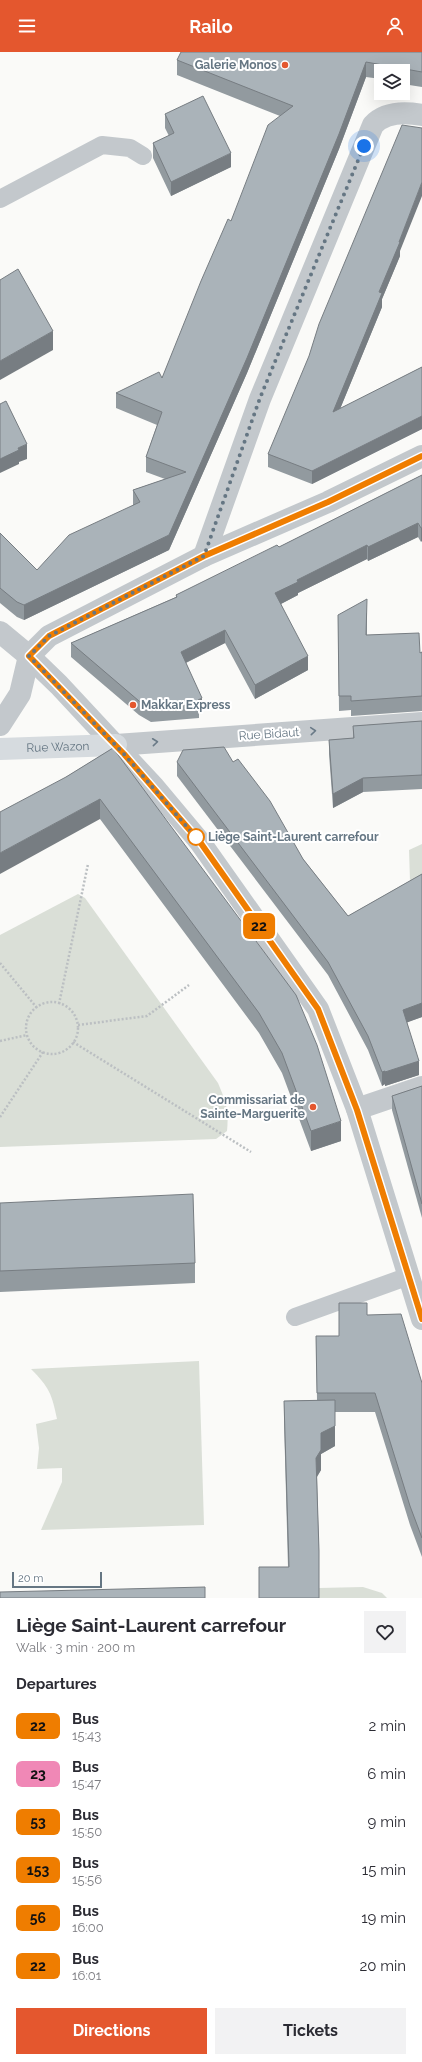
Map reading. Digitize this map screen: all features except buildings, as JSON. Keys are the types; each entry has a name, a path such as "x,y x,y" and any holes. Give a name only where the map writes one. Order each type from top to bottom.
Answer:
{"street":[{"path":"204,556 260,398 373,125 389,115 411,113 422,115"},
{"path":"0,725 20,694 29,656 49,636 204,556 328,502 422,456"},
{"path":"0,632 29,656 116,745 154,787 200,842 318,1009 357,1110 422,1319"},
{"name":"Rue Bidaut","path":"116,745 422,723"},
{"name":"Rue Wazon","path":"0,749 116,745"},
{"path":"357,1110 422,1087"}],"lane":[{"path":"0,199 102,145 130,148 143,156"},
{"path":"296,1317 409,1276"}],"path":[{"path":"59,1004 88,864"},
{"path":"0,963 37,1008"},
{"path":"78,1025 147,1016 189,985"},
{"path":"43,1003 59,1004 66,1006 74,1014 78,1025 77,1037 70,1046 60,1053 49,1054 38,1050 30,1042 27,1035 27,1019 43,1003"},
{"path":"0,1041 27,1035"},
{"path":"73,1042 251,1152"},
{"path":"0,1117 43,1052"}],"shaded area":[{"path":"422,844 422,885 410,882 409,850"},
{"path":"78,894 85,898 218,1083 226,1107 228,1124 227,1131 216,1139 0,1147 0,935"},
{"path":"199,1361 204,1525 41,1530 62,1482 62,1468 37,1469 39,1448 36,1424 57,1419 49,1391 31,1369"},
{"path":"363,1587 382,1593 387,1598 319,1598 319,1588"}],"bus line":[{"name":"22","path":"422,456 328,502 204,556 49,636 29,656 124,754 200,842 318,1009 336,1052 357,1110 422,1319"}],"place":[{"name":"Galerie Monos","path":"285,65"},
{"name":"Makkar Express","path":"133,705"},
{"name":"Liège Saint-Laurent carrefour","path":"196,837"},
{"name":"Commissariat de Sainte-Marguerite","path":"313,1107"}],"route":[{"path":"196,837 200,842 124,754 29,656 49,636 204,556 260,398 364,146"}]}
